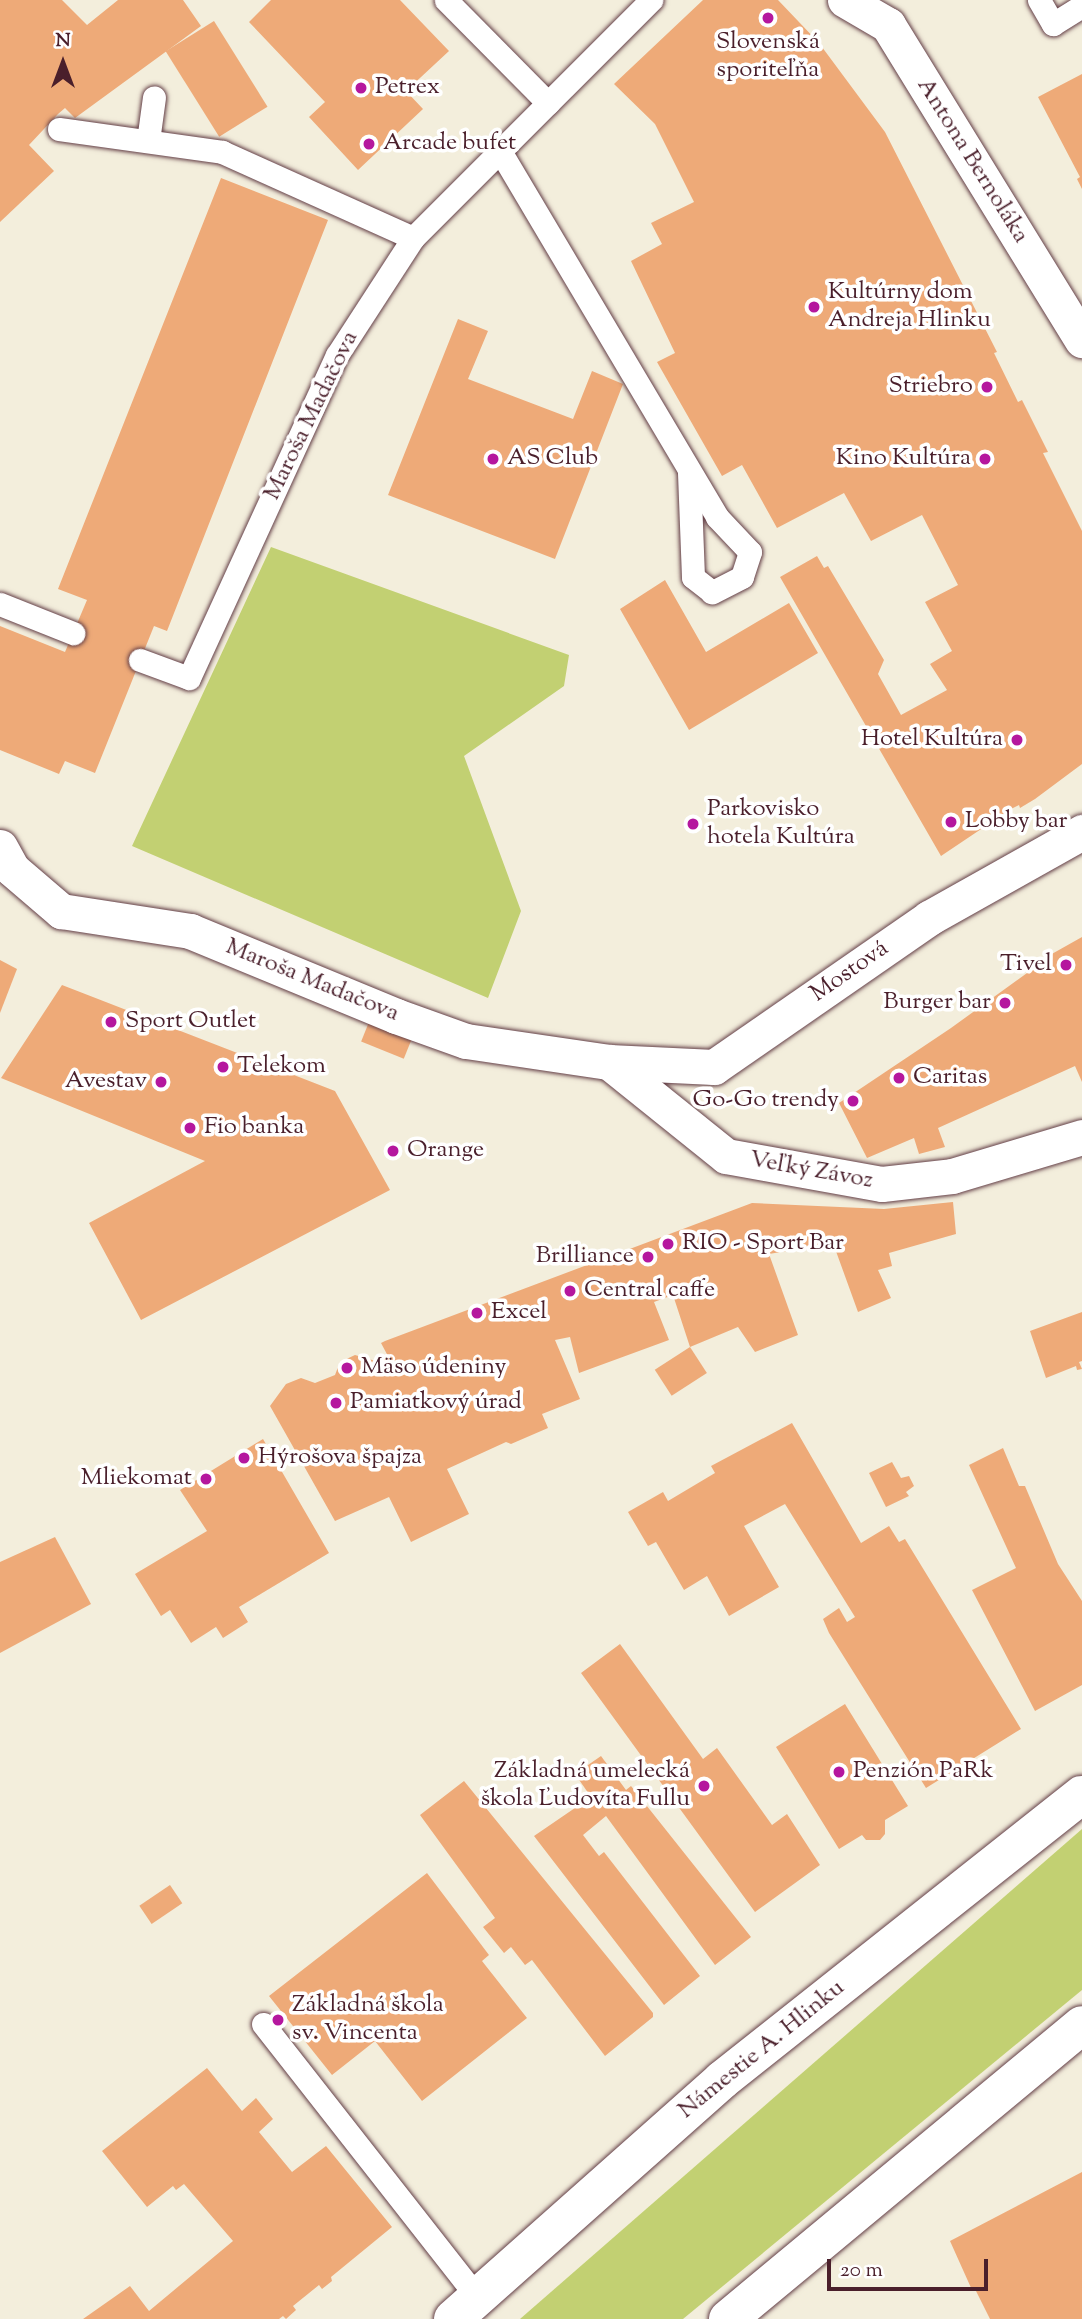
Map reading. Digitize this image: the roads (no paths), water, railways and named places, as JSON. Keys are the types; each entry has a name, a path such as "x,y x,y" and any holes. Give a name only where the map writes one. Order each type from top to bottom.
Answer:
{"street":[{"name":"Antona Bernoláka","path":"845,0 888,25 1082,340"},
{"name":"Mostová","path":"609,1062 715,1067 929,918 1082,832"},
{"name":"Maroša Madačova","path":"0,847 12,869 61,911 190,931 396,1016 467,1041 609,1062"},
{"name":"Veľký Závoz","path":"609,1062 726,1156 882,1184 952,1176 1082,1136"},
{"name":"Námestie A. Hlinku","path":"465,2308 722,2080 1082,1795"},
{"path":"728,2319 1082,2025"}],"lane":[{"path":"446,0 548,103"},
{"name":"Maroša Madačova","path":"140,660 189,678 337,355 413,238 652,0"},
{"path":"1039,0 1053,24 1082,6"},
{"path":"148,141 154,97"},
{"path":"60,129 222,152 413,238"},
{"path":"500,151 717,517 750,552 741,577 712,592 693,577 689,471"},
{"path":"0,604 73,633"},
{"path":"263,2024 465,2308"}],"place":[{"name":"Slovenská sporiteľňa","path":"768,18"},
{"name":"Petrex","path":"361,88"},
{"name":"Arcade bufet","path":"369,144"},
{"name":"Kultúrny dom Andreja Hlinku","path":"814,307"},
{"name":"Striebro","path":"987,387"},
{"name":"AS Club","path":"493,459"},
{"name":"Kino Kultúra","path":"985,459"},
{"name":"Hotel Kultúra","path":"1017,740"},
{"name":"Lobby bar","path":"951,822"},
{"name":"Parkovisko hotela Kultúra","path":"693,824"},
{"name":"Tivel","path":"1066,965"},
{"name":"Burger bar","path":"1005,1003"},
{"name":"Sport Outlet","path":"111,1022"},
{"name":"Telekom","path":"223,1067"},
{"name":"Caritas","path":"899,1078"},
{"name":"Avestav","path":"161,1082"},
{"name":"Go-Go trendy","path":"853,1101"},
{"name":"Fio banka","path":"190,1128"},
{"name":"Orange","path":"393,1151"},
{"name":"RIO - Sport Bar","path":"668,1244"},
{"name":"Brilliance","path":"648,1257"},
{"name":"Central caffe","path":"570,1291"},
{"name":"Excel","path":"477,1313"},
{"name":"Mäso údeniny","path":"347,1368"},
{"name":"Pamiatkový úrad","path":"336,1403"},
{"name":"Hýrošova špajza","path":"244,1458"},
{"name":"Mliekomat","path":"206,1479"},
{"name":"Penzión PaRk","path":"839,1772"},
{"name":"Základná umelecká škola Ľudovíta Fullu","path":"704,1786"},
{"name":"Základná škola sv. Vincenta","path":"278,2020"}]}
